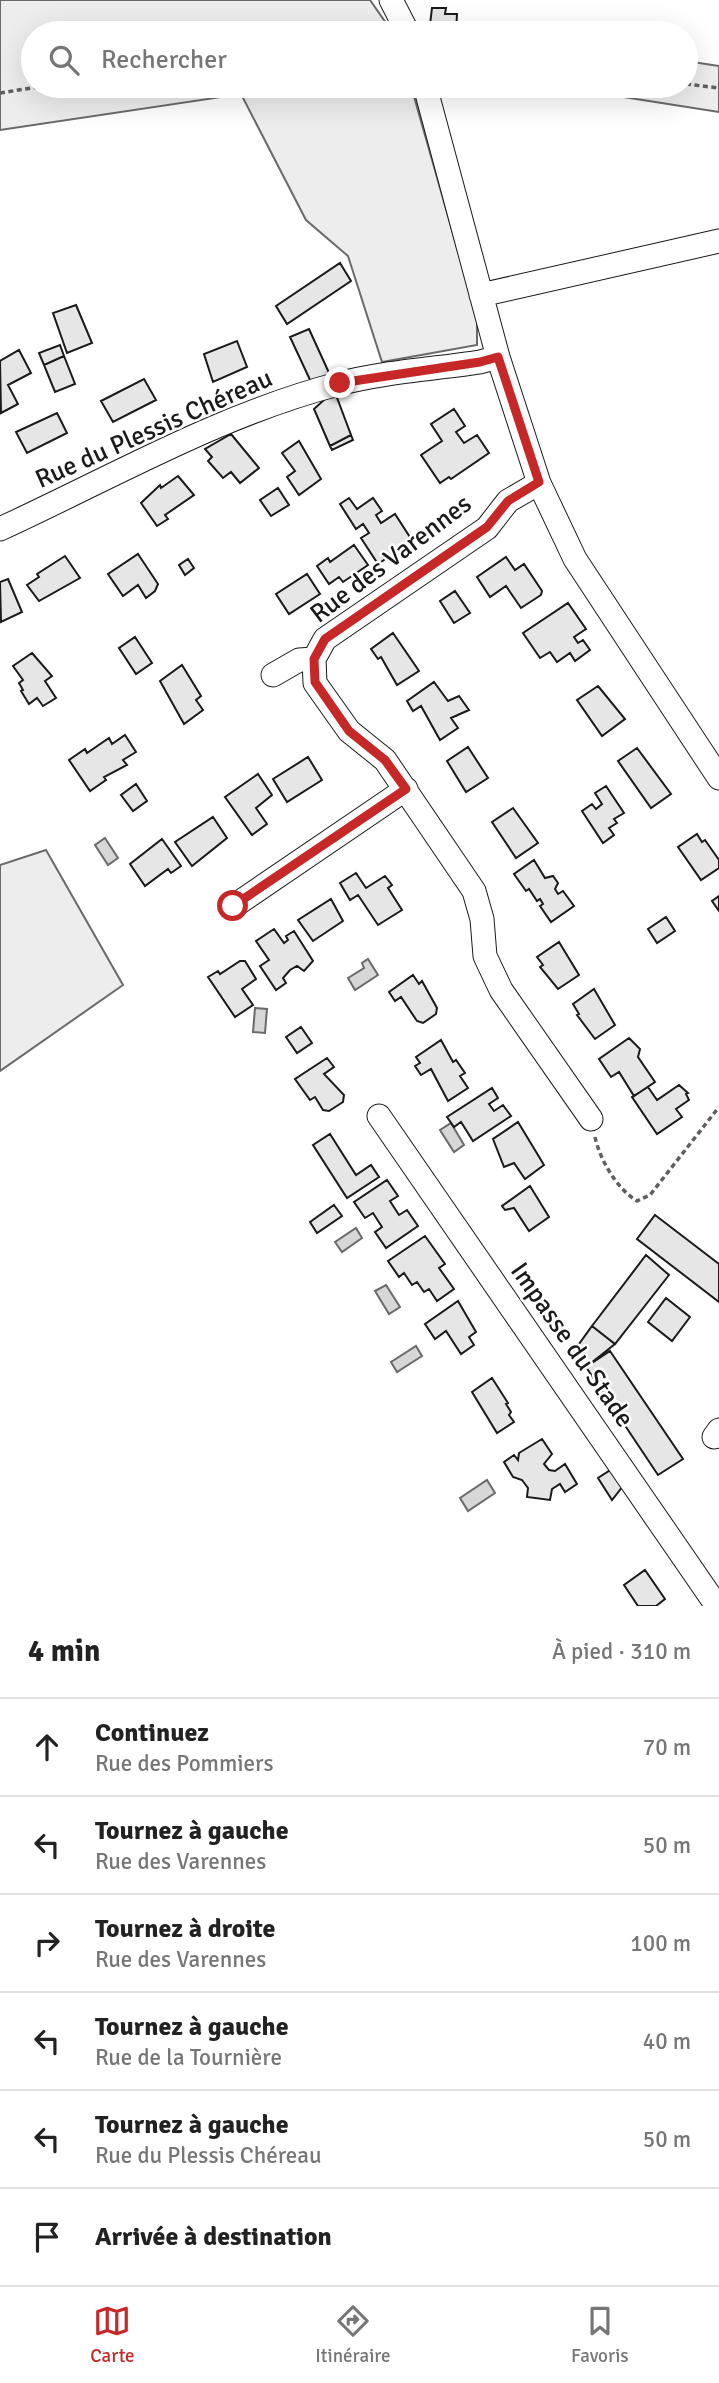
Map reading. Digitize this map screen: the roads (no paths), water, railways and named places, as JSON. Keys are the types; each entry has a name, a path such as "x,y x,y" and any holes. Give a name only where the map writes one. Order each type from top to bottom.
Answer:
{"street":[{"path":"391,0 402,21"},
{"path":"428,98 498,357 539,482 575,559 719,778"},
{"path":"481,295 719,241"},
{"name":"Rue du Plessis Chéreau","path":"0,529 192,437 274,403 340,383 498,357"},
{"name":"Rue des Varennes","path":"539,482 508,501 487,527 325,639 314,659 315,682 349,731 385,760 474,891 482,919 485,956 501,990 591,1119"},
{"name":"Rue des Varennes","path":"273,676 299,660 314,659"},
{"path":"233,906 406,789"},
{"name":"Impasse du Stade","path":"379,1116 717,1606"}]}
